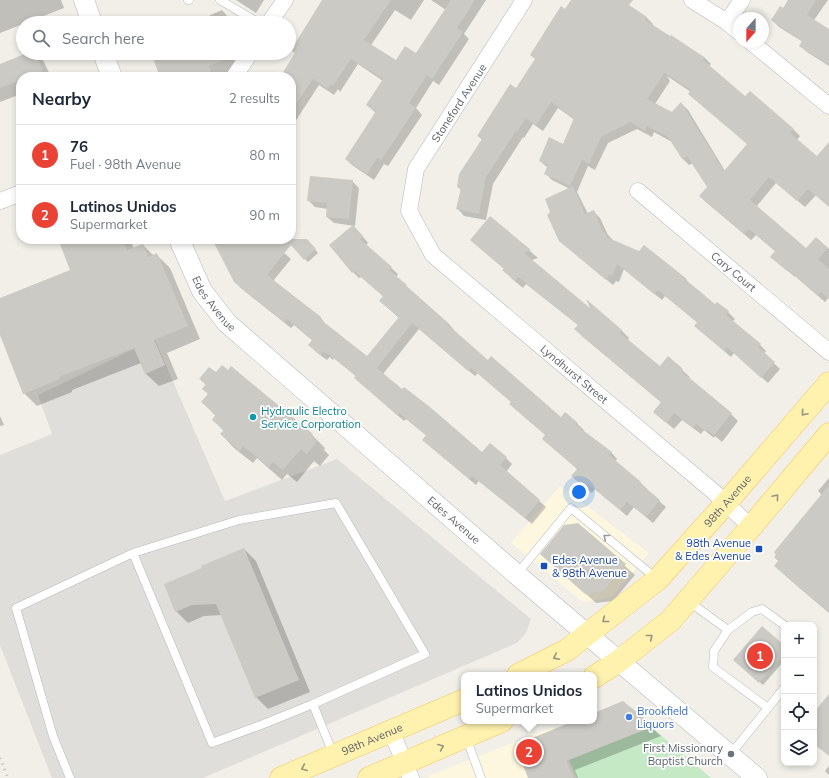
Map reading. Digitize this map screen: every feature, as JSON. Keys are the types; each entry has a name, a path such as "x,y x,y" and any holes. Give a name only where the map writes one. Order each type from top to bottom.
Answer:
{"main road":[{"name":"98th Avenue","path":"524,672 562,654 658,579 726,503 829,383"},
{"path":"597,675 619,661 671,620 829,434"},
{"name":"98th Avenue","path":"281,778 461,701"},
{"path":"370,778 408,770 466,737 495,724"}],"street":[{"path":"84,0 90,16"},
{"path":"274,16 285,0"},
{"name":"Stoneford Avenue","path":"409,211 416,169 524,0"},
{"path":"692,0 733,27"},
{"path":"738,12 742,0"},
{"path":"759,48 829,106"},
{"path":"106,60 110,72"},
{"path":"237,72 245,60"},
{"name":"Cary Court","path":"638,191 829,352"},
{"path":"0,201 16,195"},
{"name":"Lyndhurst Street","path":"409,211 434,255 726,503 751,527"},
{"name":"Edes Avenue","path":"181,244 202,291 227,323 517,574 757,778"},
{"path":"391,730 408,770"}],"lane":[{"path":"220,0 247,16"},
{"path":"70,778 52,736 16,608 134,553 239,520 336,503 425,654 313,704 212,743 134,553"},
{"path":"517,574 571,508 658,579"},
{"path":"688,601 728,630"},
{"path":"768,708 713,667 714,651 728,630 752,612 762,609 781,623"},
{"path":"730,755 781,692"},
{"path":"313,704 334,755"},
{"path":"466,737 481,778"}],"shaded area":[{"path":"155,340 225,501 337,459 531,619 526,633 517,643 203,778 52,778 0,645 0,455 52,434 38,395"},
{"path":"560,486 649,553 611,598 583,602 511,543"},
{"path":"553,727 574,778 429,778 428,776"}],"green space":[{"path":"651,727 711,778 577,778 569,760"}],"building":[{"path":"322,0 391,0 364,40 396,60 405,46 416,53 451,0 475,0 457,28 463,32 432,79 427,75 409,103 416,108 381,160 377,158 367,174 345,159 376,111 366,105 383,79 351,59 333,86 331,84 328,89 313,79 296,104 296,72 283,72 291,60 296,60 296,42"},
{"path":"571,0 633,0 629,5 647,17 645,20 704,57 703,60 745,96 750,91 794,129 790,133 817,156 829,142 829,207 808,189 797,201 769,177 750,200 806,248 816,237 828,248 818,259 829,269 829,299 821,292 818,296 788,270 787,271 770,257 775,251 749,229 744,234 699,196 707,187 687,156 682,159 668,137 647,126 645,131 630,122 601,137 589,164 582,160 570,186 544,174 548,165 539,161 549,137 563,144 574,118 551,102 536,125 526,118 486,177 479,214 456,209 461,188 457,187 459,174 482,139 477,136 510,84 516,88 535,59 530,55 561,6 565,9","holes":["663,72 691,90 688,94 747,144 724,171 681,102 672,112 647,99 664,74"]},
{"path":"788,0 816,0 807,15 829,29 829,65 799,46 802,41 771,20 780,6 783,8"},
{"path":"16,57 16,60 38,60 43,71 16,72 16,82 0,88 0,64"},
{"path":"154,60 224,60 209,66 211,72 158,72"},
{"path":"310,176 353,180 349,219 326,217 327,203 307,201"},
{"path":"573,186 585,214 594,210 603,232 608,234 606,237 639,251 644,245 687,279 686,280 715,304 717,302 729,311 726,315 761,344 758,347 775,362 761,378 727,347 724,351 694,326 697,322 658,290 654,294 617,264 612,276 609,275 606,280 559,241 547,215 550,212 545,199"},
{"path":"490,216 531,250 524,253 590,308 586,299 622,330 620,333 660,366 668,356 683,369 681,371 732,413 714,435 696,424 693,428 674,413 666,423 653,412 661,402 574,329 578,325 518,277 515,281 502,270 504,269 470,240"},
{"path":"353,225 363,236 360,239 392,267 389,270 448,323 447,324 488,360 491,356 561,417 565,412 578,423 576,425 612,452 609,455 660,500 646,517 627,502 620,510 588,484 585,487 571,476 577,469 542,439 545,435 509,404 511,402 471,368 468,371 412,323 377,368 402,389 404,387 430,407 482,452 490,443 507,457 500,465 540,500 525,518 472,476 469,479 422,440 426,435 399,413 397,415 354,378 356,376 327,353 323,351 320,355 308,345 312,340 287,319 284,322 234,282 215,244 296,244 296,239 307,239 316,249 304,260 291,245 267,275 321,317 320,319 367,356 399,317 379,301 383,296 354,271 352,273 329,245"},
{"path":"60,244 124,244 127,250 143,244 148,257 157,253 188,326 154,340 165,365 145,374 134,348 59,377 60,379 23,394 0,335 0,298 70,270"},
{"name":"Hydraulic Electro Service Corporation","path":"222,365 228,370 231,366 313,434 311,436 317,441 307,454 301,449 283,470 273,462 269,467 243,446 240,451 220,434 224,430 212,420 216,414 201,402 208,394 202,389 206,384 199,379 209,367 216,372"},
{"path":"829,485 829,612 774,566 778,561 774,557 776,555 774,552"},
{"path":"578,523 626,564 603,591 585,594 540,554 564,525"},
{"path":"244,548 299,680 255,698 216,604 192,605 175,612 164,584 202,568 201,566"},
{"path":"762,626 781,642 781,657 759,683 733,660"},
{"path":"829,694 829,756 817,746 817,708"},
{"path":"623,701 654,726 566,761 573,778 528,778 515,745 567,724 597,724 597,712"}],"railway":[{"path":"0,758 8,778"}],"place":[{"name":"Hydraulic Electro Service Corporation","path":"253,417"},
{"name":"98th Avenue & Edes Avenue","path":"759,549"},
{"name":"Edes Avenue & 98th Avenue","path":"544,566"},
{"name":"76","path":"760,656"},
{"name":"Brookfield Liquors","path":"629,717"},
{"name":"Latinos Unidos","path":"529,752"},
{"name":"First Missionary Baptist Church","path":"731,754"}]}
